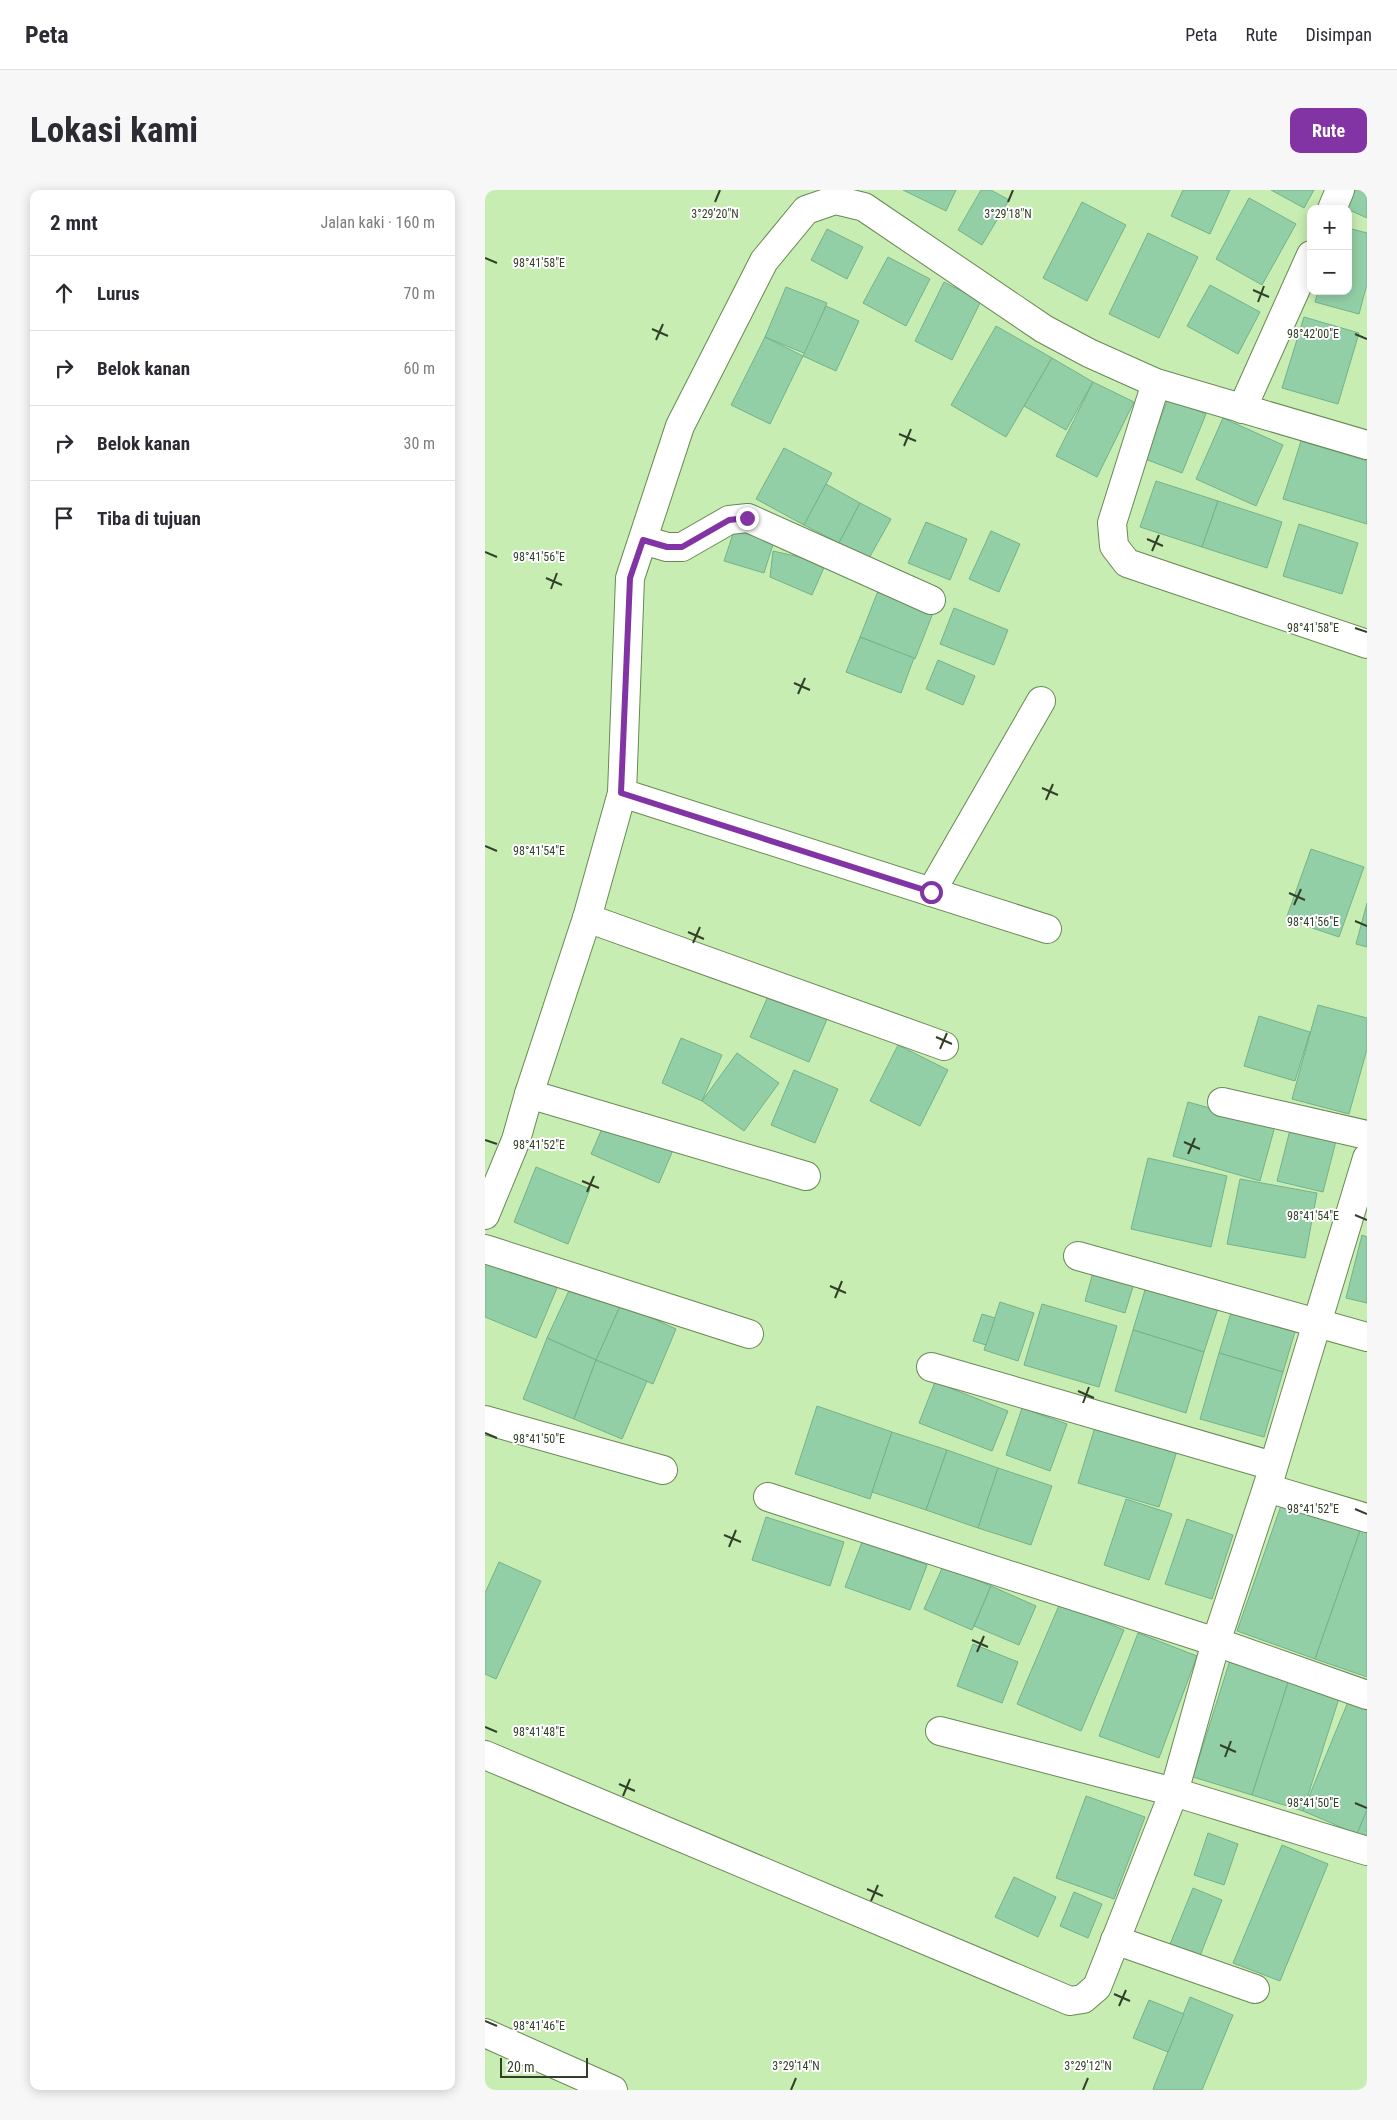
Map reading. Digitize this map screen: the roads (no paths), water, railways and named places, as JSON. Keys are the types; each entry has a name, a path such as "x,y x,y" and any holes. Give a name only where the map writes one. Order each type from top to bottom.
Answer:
{"street":[{"path":"1333,205 1340,190"},
{"path":"485,1215 517,1140 529,1094 587,918 621,793 630,578 680,426 764,260 806,210 835,200 869,199 1043,329 1089,353 1156,383 1242,410 1367,445"},
{"path":"1242,410 1307,265"},
{"path":"1156,383 1112,523 1114,546 1127,563 1367,644"},
{"path":"643,540 667,547 682,547 729,520 747,518 931,600"},
{"path":"931,892 1041,701"},
{"path":"621,793 1047,929"},
{"path":"587,918 944,1046"},
{"path":"529,1094 806,1176"},
{"path":"1222,1102 1367,1135"},
{"path":"485,1755 1070,2001 1083,1999 1097,1987 1174,1792 1216,1642 1270,1477 1367,1158"},
{"path":"485,1249 749,1334"},
{"path":"1078,1256 1367,1337"},
{"path":"931,1367 1270,1477 1367,1518"},
{"path":"485,1420 663,1470"},
{"path":"768,1497 1216,1642 1367,1695"},
{"path":"940,1730 1174,1792 1367,1851"},
{"path":"1115,1940 1255,1989"},
{"path":"485,2033 613,2090"}]}
